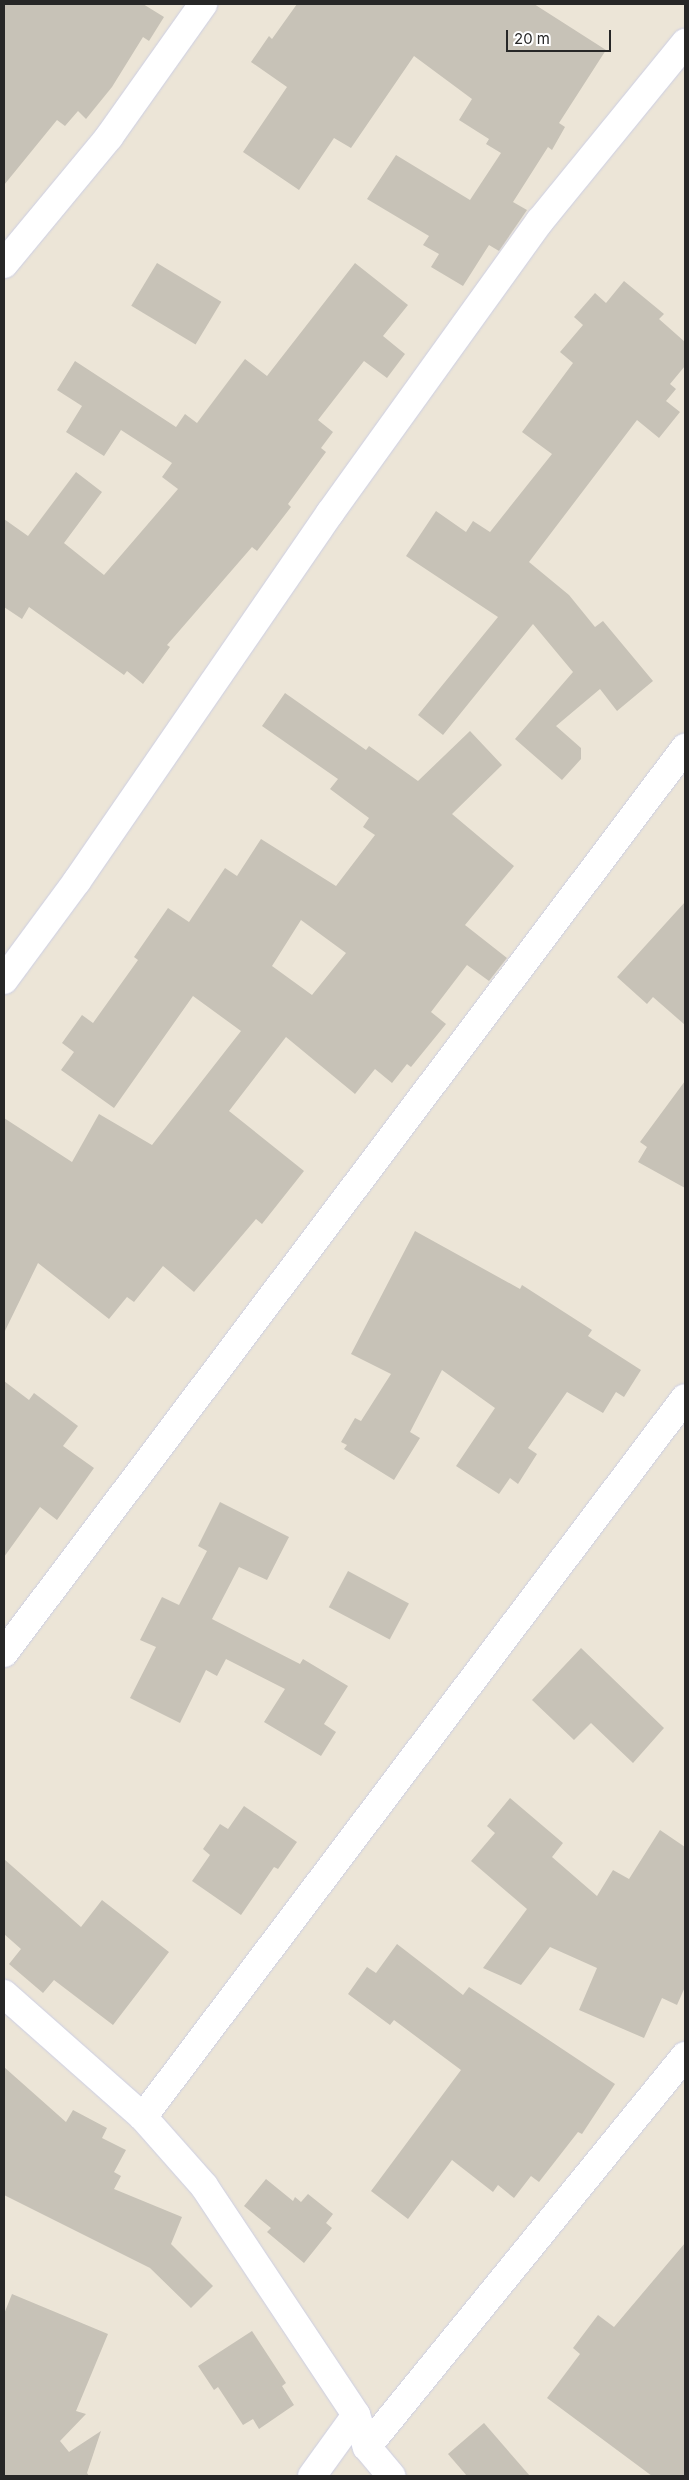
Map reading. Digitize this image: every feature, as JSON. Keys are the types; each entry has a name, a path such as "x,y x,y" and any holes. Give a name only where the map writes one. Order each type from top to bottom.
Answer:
{"street":[{"path":"4,264 109,136 203,4"},
{"path":"4,980 77,880 330,513 540,221 685,43"},
{"path":"4,1653 685,748"},
{"path":"143,2117 685,1398"},
{"path":"4,1994 143,2117 204,2186 356,2415 367,2447 391,2476"},
{"path":"367,2447 685,2056"},
{"path":"312,2476 356,2415"}],"building":[{"path":"4,4 143,4 164,17 149,41 143,37 112,87 86,119 78,111 65,126 57,120 4,185"},
{"path":"297,4 534,4 606,50 559,123 565,127 552,150 548,147 513,202 527,210 499,251 489,245 463,286 431,267 439,254 423,245 429,236 367,199 396,155 470,200 501,153 486,144 489,139 459,120 472,99 414,56 351,148 334,138 299,190 243,152 287,87 251,62 269,36 272,39"},
{"path":"157,263 221,302 196,344 131,306"},
{"path":"355,263 408,305 383,336 405,354 387,378 364,361 318,420 333,432 321,448 326,452 288,504 291,507 257,551 252,547 167,645 170,647 143,684 127,671 124,675 29,607 22,619 4,607 4,519 28,536 76,472 102,492 64,543 104,575 178,489 162,477 172,463 121,430 104,456 66,432 82,406 57,390 75,361 176,427 185,414 197,423 245,359 267,376"},
{"path":"624,281 664,314 659,319 685,342 685,366 670,384 676,389 666,401 680,412 659,438 637,420 529,562 569,595 595,627 603,621 653,681 617,711 600,689 556,726 581,748 581,759 562,780 515,739 573,672 533,624 443,735 418,715 498,617 406,556 436,511 466,532 473,521 490,532 552,454 522,432 573,363 560,352 583,325 574,317 595,293 606,303"},
{"path":"285,693 366,750 369,746 418,781 470,731 502,765 452,814 514,866 465,925 507,958 489,981 467,965 431,1012 446,1024 411,1067 407,1064 392,1083 375,1069 355,1094 286,1037 229,1111 304,1171 262,1224 256,1219 194,1292 163,1266 134,1302 127,1297 109,1319 38,1263 4,1333 4,1118 72,1162 99,1114 152,1145 241,1031 193,996 114,1108 61,1070 74,1052 62,1043 82,1015 93,1023 138,960 134,957 168,908 189,922 225,868 237,876 261,839 336,886 375,835 363,827 369,818 330,789 338,779 262,726","holes":["301,920 346,953 312,995 272,966"]},
{"path":"685,902 685,1025 653,997 647,1004 617,977"},
{"path":"685,1081 685,1188 638,1162 647,1147 640,1142"},
{"path":"415,1231 520,1289 522,1285 592,1330 588,1336 641,1370 624,1397 616,1392 603,1413 567,1392 528,1448 537,1454 518,1484 510,1478 499,1494 456,1466 495,1408 442,1370 410,1432 420,1438 394,1480 344,1449 347,1445 341,1442 355,1418 361,1421 391,1374 351,1354"},
{"path":"4,1381 29,1400 34,1393 78,1426 63,1446 94,1468 57,1520 40,1507 4,1557"},
{"path":"220,1502 289,1537 267,1580 239,1567 212,1619 300,1664 303,1659 348,1686 324,1724 336,1732 321,1756 264,1722 285,1689 226,1659 217,1676 206,1670 180,1723 130,1698 156,1647 140,1640 162,1597 179,1605 207,1551 198,1546"},
{"path":"348,1571 409,1603 390,1640 329,1607"},
{"path":"581,1648 664,1728 633,1763 591,1723 574,1740 532,1700"},
{"path":"510,1798 563,1843 552,1857 597,1896 613,1870 629,1879 660,1830 685,1847 685,1987 677,2005 662,1998 644,2038 579,2010 597,1968 550,1947 521,1985 483,1968 527,1909 471,1861 495,1833 487,1826"},
{"path":"244,1806 297,1842 278,1869 274,1867 241,1915 192,1881 210,1855 203,1849 220,1824 228,1829"},
{"path":"4,1859 81,1927 102,1900 169,1952 113,2025 54,1980 43,1993 9,1964 21,1949 4,1934"},
{"path":"397,1944 463,1995 469,1987 615,2084 582,2134 578,2132 539,2182 531,2176 514,2198 498,2185 493,2192 452,2160 408,2219 371,2191 461,2070 394,2020 390,2025 348,1994 367,1967 376,1973"},
{"path":"4,2067 66,2122 73,2110 107,2128 102,2138 126,2150 114,2172 121,2176 114,2189 182,2217 171,2244 213,2286 191,2308 150,2268 4,2195"},
{"path":"266,2179 293,2201 295,2197 301,2202 308,2194 333,2214 326,2223 332,2228 304,2263 267,2232 271,2228 244,2206"},
{"path":"685,2243 685,2476 652,2476 547,2398 580,2354 573,2348 598,2315 614,2327"},
{"path":"12,2294 108,2334 76,2411 86,2414 60,2441 69,2452 101,2431 87,2473 89,2476 4,2476 4,2314"},
{"path":"252,2331 286,2383 282,2386 294,2405 259,2429 253,2419 243,2425 218,2387 214,2390 198,2366"},
{"path":"484,2423 530,2476 467,2476 448,2454"}]}
